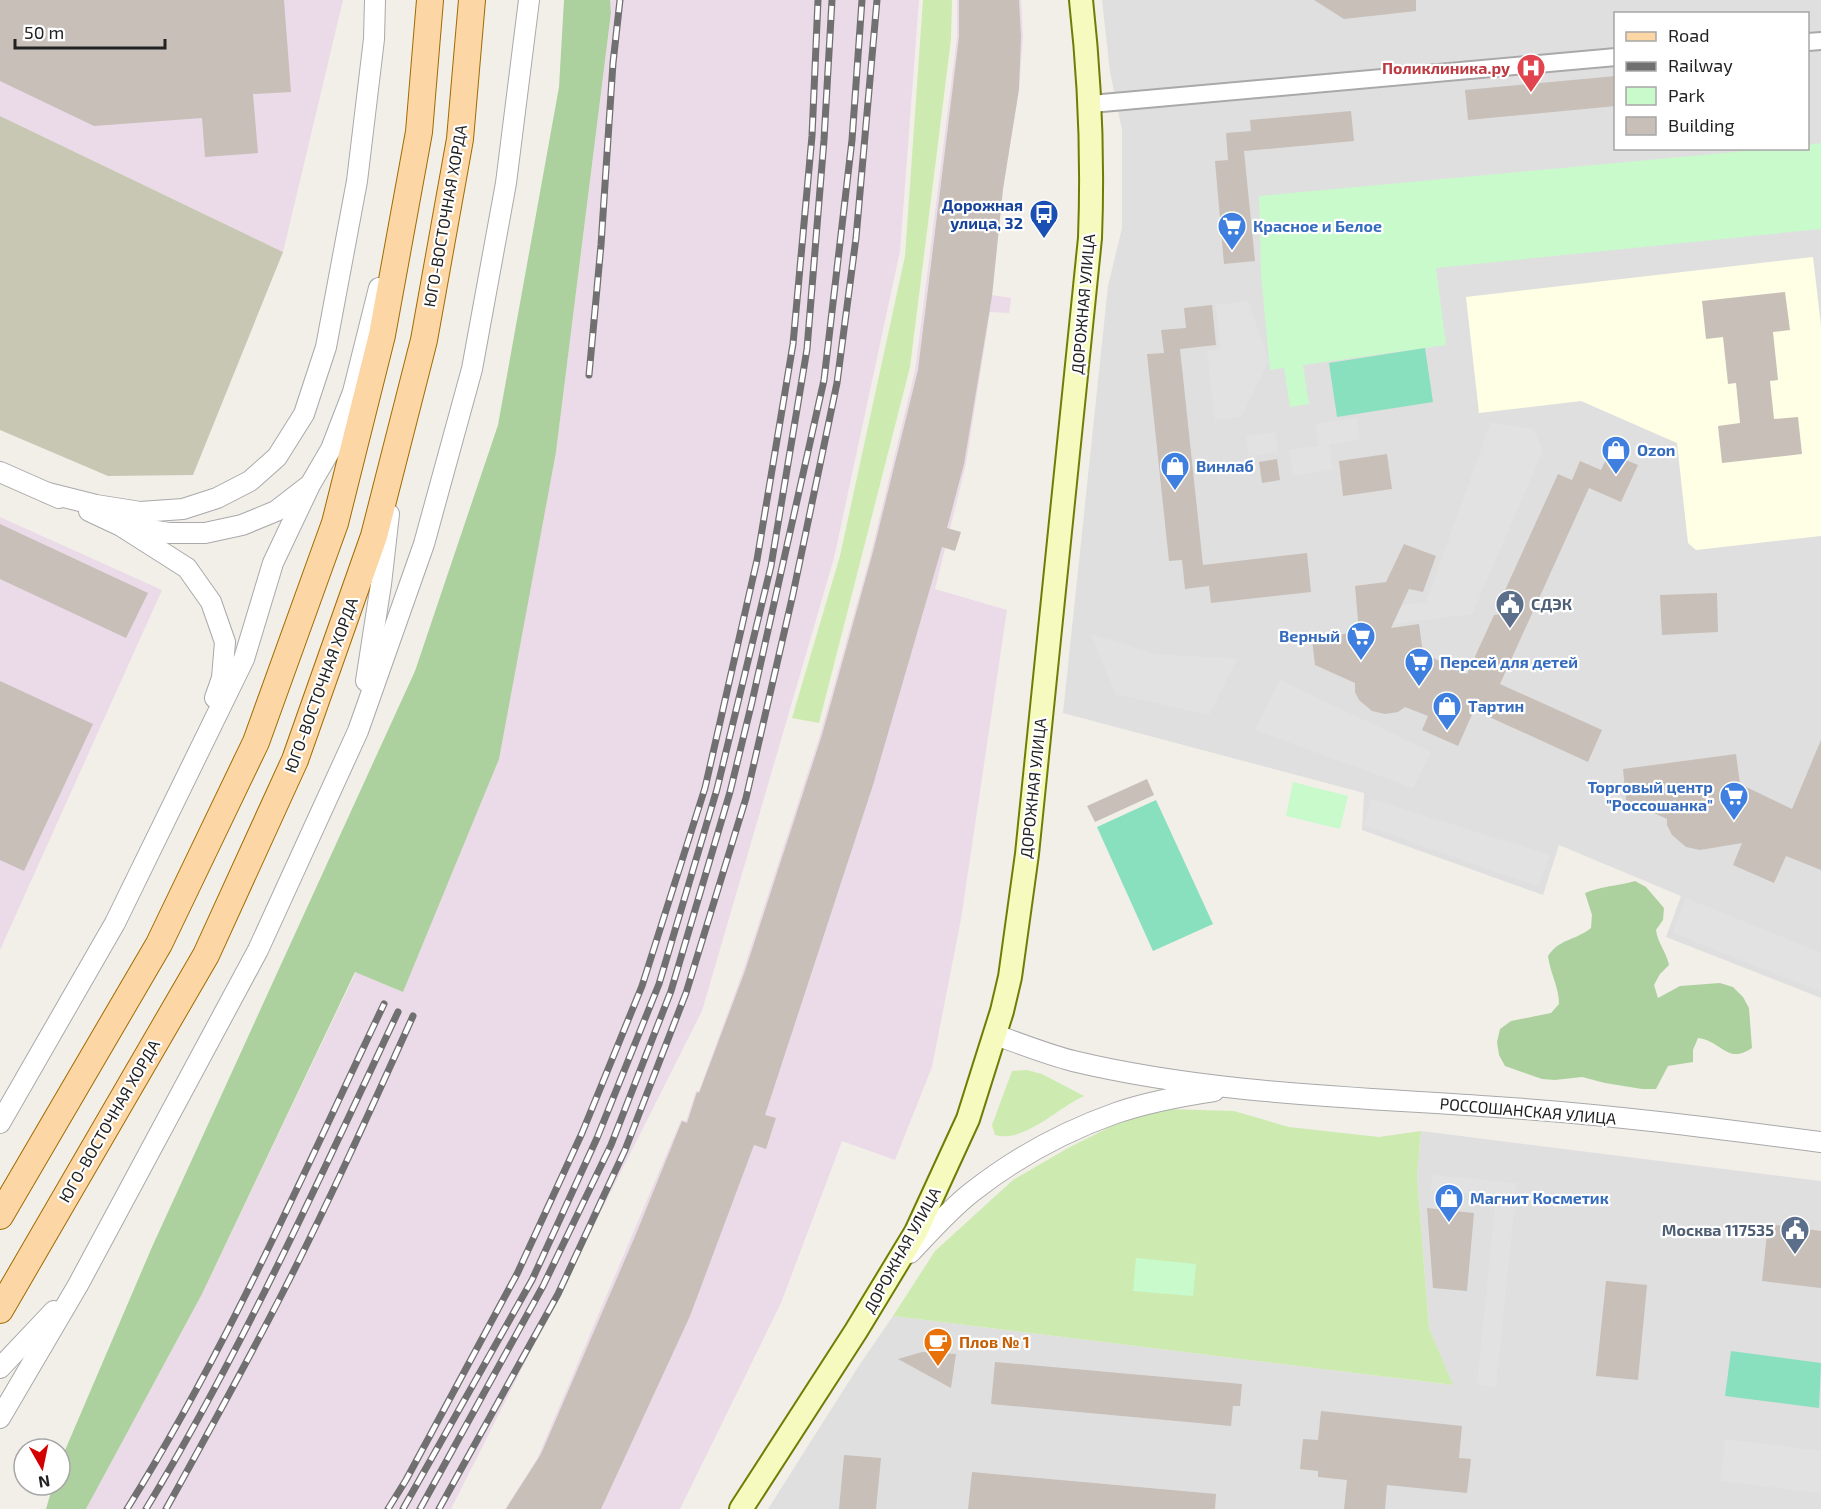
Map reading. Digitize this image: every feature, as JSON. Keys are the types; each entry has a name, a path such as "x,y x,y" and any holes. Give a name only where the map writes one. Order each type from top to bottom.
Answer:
{"main road":[{"path":"0,1216 159,944 256,742 335,523 382,335 419,132 429,0"},
{"name":"ЮГО-ВОСТОЧНАЯ ХОРДА","path":"0,1310 206,955 295,760 374,536 424,340 460,139 472,0"},
{"name":"ДОРОЖНАЯ УЛИЦА","path":"741,1509 916,1232 968,1119 996,1035 1011,977 1054,592 1090,238 1091,104 1081,0"}],"street":[{"path":"48,493 96,505 140,512 183,509 217,498 250,481 277,457 304,414 326,347 357,181 374,39 375,0"},
{"path":"0,1418 78,1285 258,950 358,731 424,544 472,369 506,183 529,0"},
{"path":"1091,104 1614,57"},
{"path":"0,1123 115,923 244,659 273,563 310,485 331,449 353,392 419,132"},
{"path":"358,731 381,584 395,456"},
{"path":"0,472 122,526 187,568 212,602 225,642 222,678 199,749"},
{"path":"122,526 169,533 205,534 242,525 276,511 310,485"},
{"name":"РОССОШАНСКАЯ УЛИЦА","path":"996,1035 1073,1061 1147,1075 1234,1087 1534,1110 1821,1142"},
{"name":"РОССОШАНСКАЯ УЛИЦА","path":"894,1270 970,1193 1025,1156 1080,1128 1116,1113 1179,1097 1234,1087"},
{"path":"0,1368 78,1285"}],"shaded area":[{"path":"0,0 343,0 283,252 0,116"},
{"path":"610,0 919,0 900,251 834,558 702,1011 451,1509 86,1509 202,1294 356,972 403,992 556,452 611,14"},
{"path":"957,0 1021,0 1023,37 1019,90 1003,189 992,295 1011,298 1009,313 990,312 966,464 935,589 1007,610 961,919 932,1067 895,1160 842,1141 781,1303 680,1509 505,1509 537,1459 681,1120 686,1121 696,1091 699,1091 743,971 820,735 871,553 915,371 957,37"},
{"path":"1102,0 1821,0 1821,998 1666,937 1681,896 1559,845 1543,895 1362,830 1364,793 1063,713 1108,286 1122,228 1122,130 1110,72"},
{"path":"0,116 283,252 193,475 108,476 0,430"},
{"path":"1813,257 1821,326 1821,536 1696,550 1688,543 1677,443 1581,401 1479,413 1466,297"},
{"path":"1248,301 1269,361 1241,417 1215,420 1207,351 1220,349 1216,305"},
{"path":"1357,418 1360,440 1329,444 1333,470 1293,476 1289,450 1318,446 1316,424"},
{"path":"1491,422 1534,429 1543,451 1472,614 1360,628 1357,611 1426,602"},
{"path":"1275,432 1278,452 1249,456 1246,436"},
{"path":"0,517 162,590 0,950"},
{"path":"1091,634 1155,654 1237,659 1209,715 1115,694"},
{"path":"1280,680 1431,752 1413,788 1255,730"},
{"path":"1371,799 1550,855 1538,887 1364,825"},
{"path":"1686,898 1821,953 1821,992 1673,933"},
{"path":"1421,1131 1821,1181 1821,1509 768,1509 893,1316 1452,1385 1429,1328 1417,1176"},
{"path":"1432,1175 1517,1183 1496,1387 1477,1385 1496,1196 1430,1190"},
{"path":"1725,1439 1821,1451 1821,1493 1720,1481"}],"green space":[{"path":"564,0 610,0 611,13 556,452 499,759 403,992 355,972 202,1294 86,1509 46,1509 50,1497 72,1497 71,1437 152,1247 415,671 498,425 559,87"},
{"path":"923,0 952,0 951,39 910,367 819,723 792,718 840,556 905,256"},
{"path":"1821,143 1821,229 1436,268 1446,345 1303,365 1309,404 1290,407 1284,368 1270,370 1261,275 1259,196 1756,150 1809,150 1809,145"},
{"path":"1425,348 1433,402 1337,417 1329,363"},
{"path":"1293,782 1348,796 1340,829 1286,816"},
{"path":"1156,800 1213,924 1153,951 1097,827"},
{"path":"1635,881 1646,887 1664,908 1663,920 1656,930 1669,965 1654,985 1658,998 1680,986 1720,983 1733,987 1743,997 1749,1008 1752,1048 1743,1053 1730,1053 1698,1038 1693,1050 1693,1062 1668,1066 1656,1089 1605,1083 1582,1077 1542,1079 1505,1066 1499,1055 1497,1042 1500,1029 1511,1021 1551,1013 1559,1004 1548,956 1558,946 1591,928 1592,915 1585,893"},
{"path":"1027,1070 1042,1074 1084,1096 1041,1123 1018,1134 995,1135 992,1125 1012,1071"},
{"path":"1167,1109 1234,1111 1289,1127 1379,1137 1421,1131 1417,1176 1429,1328 1453,1385 893,1316 935,1251 1013,1180 1068,1148 1116,1124"},
{"path":"1136,1258 1196,1264 1193,1296 1133,1291"},
{"path":"1731,1351 1821,1363 1819,1408 1725,1396"}],"building":[{"path":"0,0 284,0 291,92 253,94 258,153 205,157 202,118 94,126 0,81"},
{"path":"959,0 1019,0 1021,36 1019,89 1003,189 992,296 964,464 947,528 961,532 955,551 942,547 873,785 765,1115 776,1118 766,1149 754,1145 690,1316 601,1509 506,1509 541,1454 682,1121 687,1123 745,971 822,735 873,552 918,370 959,37"},
{"path":"1314,0 1416,0 1416,11 1344,19"},
{"path":"1614,76 1614,106 1468,120 1465,90"},
{"path":"1351,111 1354,141 1244,151 1255,261 1224,264 1215,161 1228,160 1226,133 1251,131 1250,120"},
{"path":"1785,292 1790,330 1773,332 1778,380 1770,381 1774,419 1798,417 1802,454 1722,463 1718,426 1740,423 1736,383 1728,384 1723,337 1706,339 1702,301"},
{"path":"1212,305 1216,345 1180,349 1203,565 1307,553 1311,592 1211,603 1209,586 1185,589 1182,560 1169,561 1147,354 1164,353 1161,330 1186,328 1184,308"},
{"path":"1609,453 1638,465 1621,502 1589,488 1500,684 1602,730 1588,762 1474,710 1458,746 1422,730 1428,716 1405,707 1398,712 1385,714 1372,711 1359,700 1355,692 1355,683 1315,665 1312,638 1359,632 1355,586 1386,582 1404,544 1436,556 1423,592 1409,589 1391,628 1419,624 1423,653 1467,674 1494,615 1508,613 1496,610 1558,474 1572,480 1580,461 1601,470"},
{"path":"1387,454 1392,489 1343,496 1339,461"},
{"path":"1277,459 1280,480 1262,483 1259,462"},
{"path":"0,524 148,593 126,638 0,579"},
{"path":"1717,593 1718,632 1662,635 1660,595"},
{"path":"0,681 93,724 24,871 0,860"},
{"name":"Торговый центр \"Россошанка\"","path":"1821,740 1821,870 1786,856 1774,883 1733,865 1742,843 1700,850 1686,847 1672,835 1667,819 1626,800 1623,769 1736,754 1740,784 1792,809"},
{"path":"1147,779 1154,795 1095,822 1087,806"},
{"path":"1427,1208 1474,1213 1467,1291 1433,1288"},
{"path":"1768,1224 1821,1231 1821,1288 1762,1281"},
{"path":"1606,1281 1647,1285 1638,1380 1596,1376"},
{"path":"922,1352 956,1354 951,1388 898,1359"},
{"path":"995,1362 1242,1384 1240,1406 1233,1406 1231,1426 991,1404"},
{"path":"1321,1411 1462,1426 1459,1458 1471,1459 1467,1493 1387,1485 1385,1509 1344,1509 1347,1480 1318,1477 1318,1471 1300,1469 1303,1439 1318,1440"},
{"path":"844,1455 881,1458 876,1509 839,1509"},
{"path":"972,1472 1216,1494 1215,1509 968,1509"}],"railway":[{"path":"589,375 620,0"},
{"path":"388,1509 406,1480 517,1274 582,1133 642,986 705,788 757,560 793,344 812,136 818,0"},
{"path":"403,1509 532,1280 597,1138 659,984 717,789 771,566 807,349 824,140 832,0"},
{"path":"420,1509 543,1286 611,1145 671,991 730,792 824,380 852,140 862,0"},
{"path":"439,1509 558,1294 625,1150 686,993 746,798 793,594 837,383 856,238 877,0"},
{"path":"127,1509 231,1324 384,1004"},
{"path":"146,1509 215,1388 247,1326 398,1012"},
{"path":"166,1509 269,1320 413,1016"}],"place":[{"name":"Поликлиника.ру","path":"1531,94"},
{"name":"Дорожная улица, 32","path":"1044,240"},
{"name":"Красное и Белое","path":"1232,252"},
{"name":"Ozon","path":"1616,476"},
{"name":"Винлаб","path":"1175,492"},
{"name":"СДЭК","path":"1510,630"},
{"name":"Верный","path":"1361,662"},
{"name":"Персей для детей","path":"1419,688"},
{"name":"Тартин","path":"1447,732"},
{"name":"Торговый центр \"Россошанка\"","path":"1734,822"},
{"name":"Магнит Косметик","path":"1449,1224"},
{"name":"Москва 117535","path":"1795,1256"},
{"name":"Плов № 1","path":"938,1368"}]}
